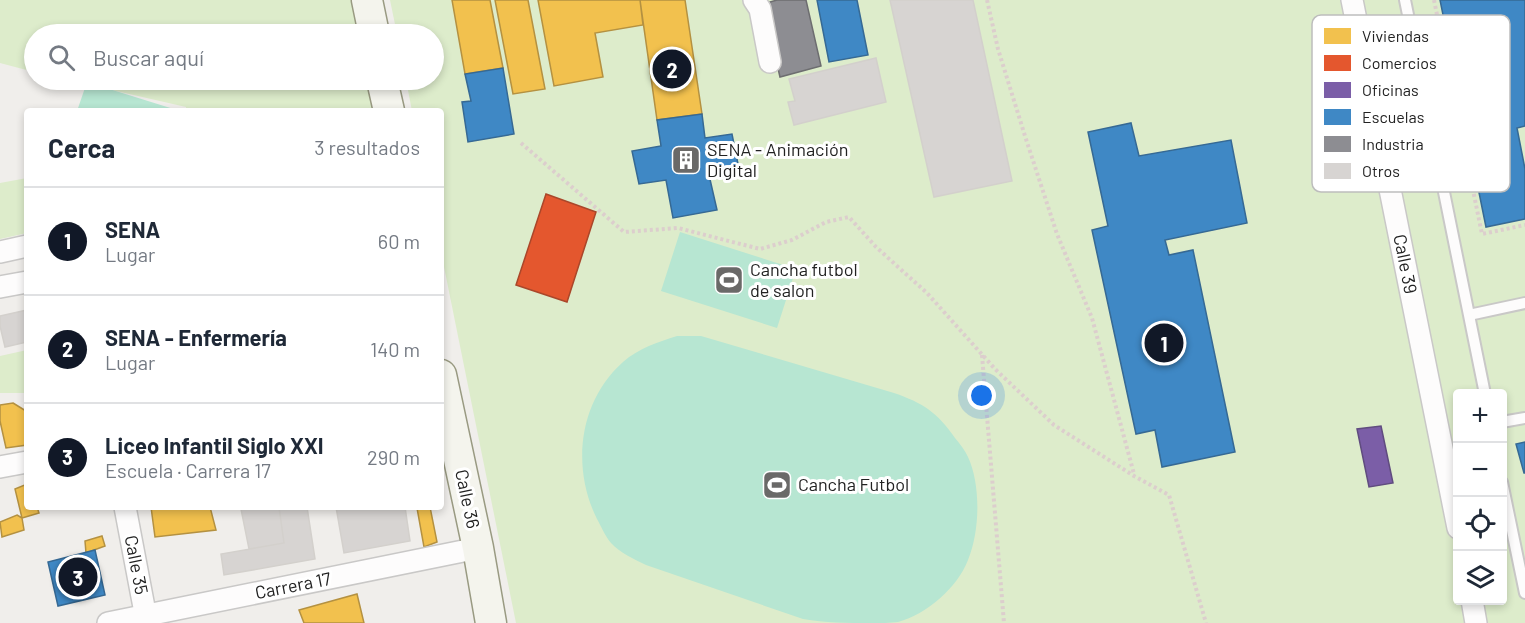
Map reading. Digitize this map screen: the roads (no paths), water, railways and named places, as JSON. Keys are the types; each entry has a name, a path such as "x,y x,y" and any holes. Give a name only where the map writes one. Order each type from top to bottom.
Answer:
{"street":[{"path":"367,0 372,24"},
{"path":"754,0 760,9 770,62"},
{"name":"Calle 39","path":"1352,0 1355,15"},
{"path":"384,90 387,108"},
{"name":"Calle 39","path":"1391,192 1453,503"},
{"path":"0,252 24,247"},
{"path":"0,287 24,283"},
{"name":"Calle 36","path":"444,389 478,548 491,623"},
{"path":"0,467 24,463"},
{"name":"Calle 35","path":"125,510 146,619"},
{"name":"Carrera 17","path":"108,623 146,619 478,548"},
{"path":"1473,605 1476,623"}],"lane":[{"path":"1405,0 1408,15"},
{"path":"1444,192 1484,389"},
{"path":"1469,315 1525,303"},
{"path":"1507,421 1525,418"},
{"path":"1506,497 1525,593"}],"place":[{"name":"SENA - Enfermería","path":"672,69"},
{"name":"SENA - Animación Digital","path":"686,160"},
{"name":"Cancha futbol de salon","path":"729,280"},
{"name":"SENA","path":"1164,343"},
{"name":"Cancha Futbol","path":"777,485"},
{"name":"Liceo Infantil Siglo XXI","path":"78,577"}]}
